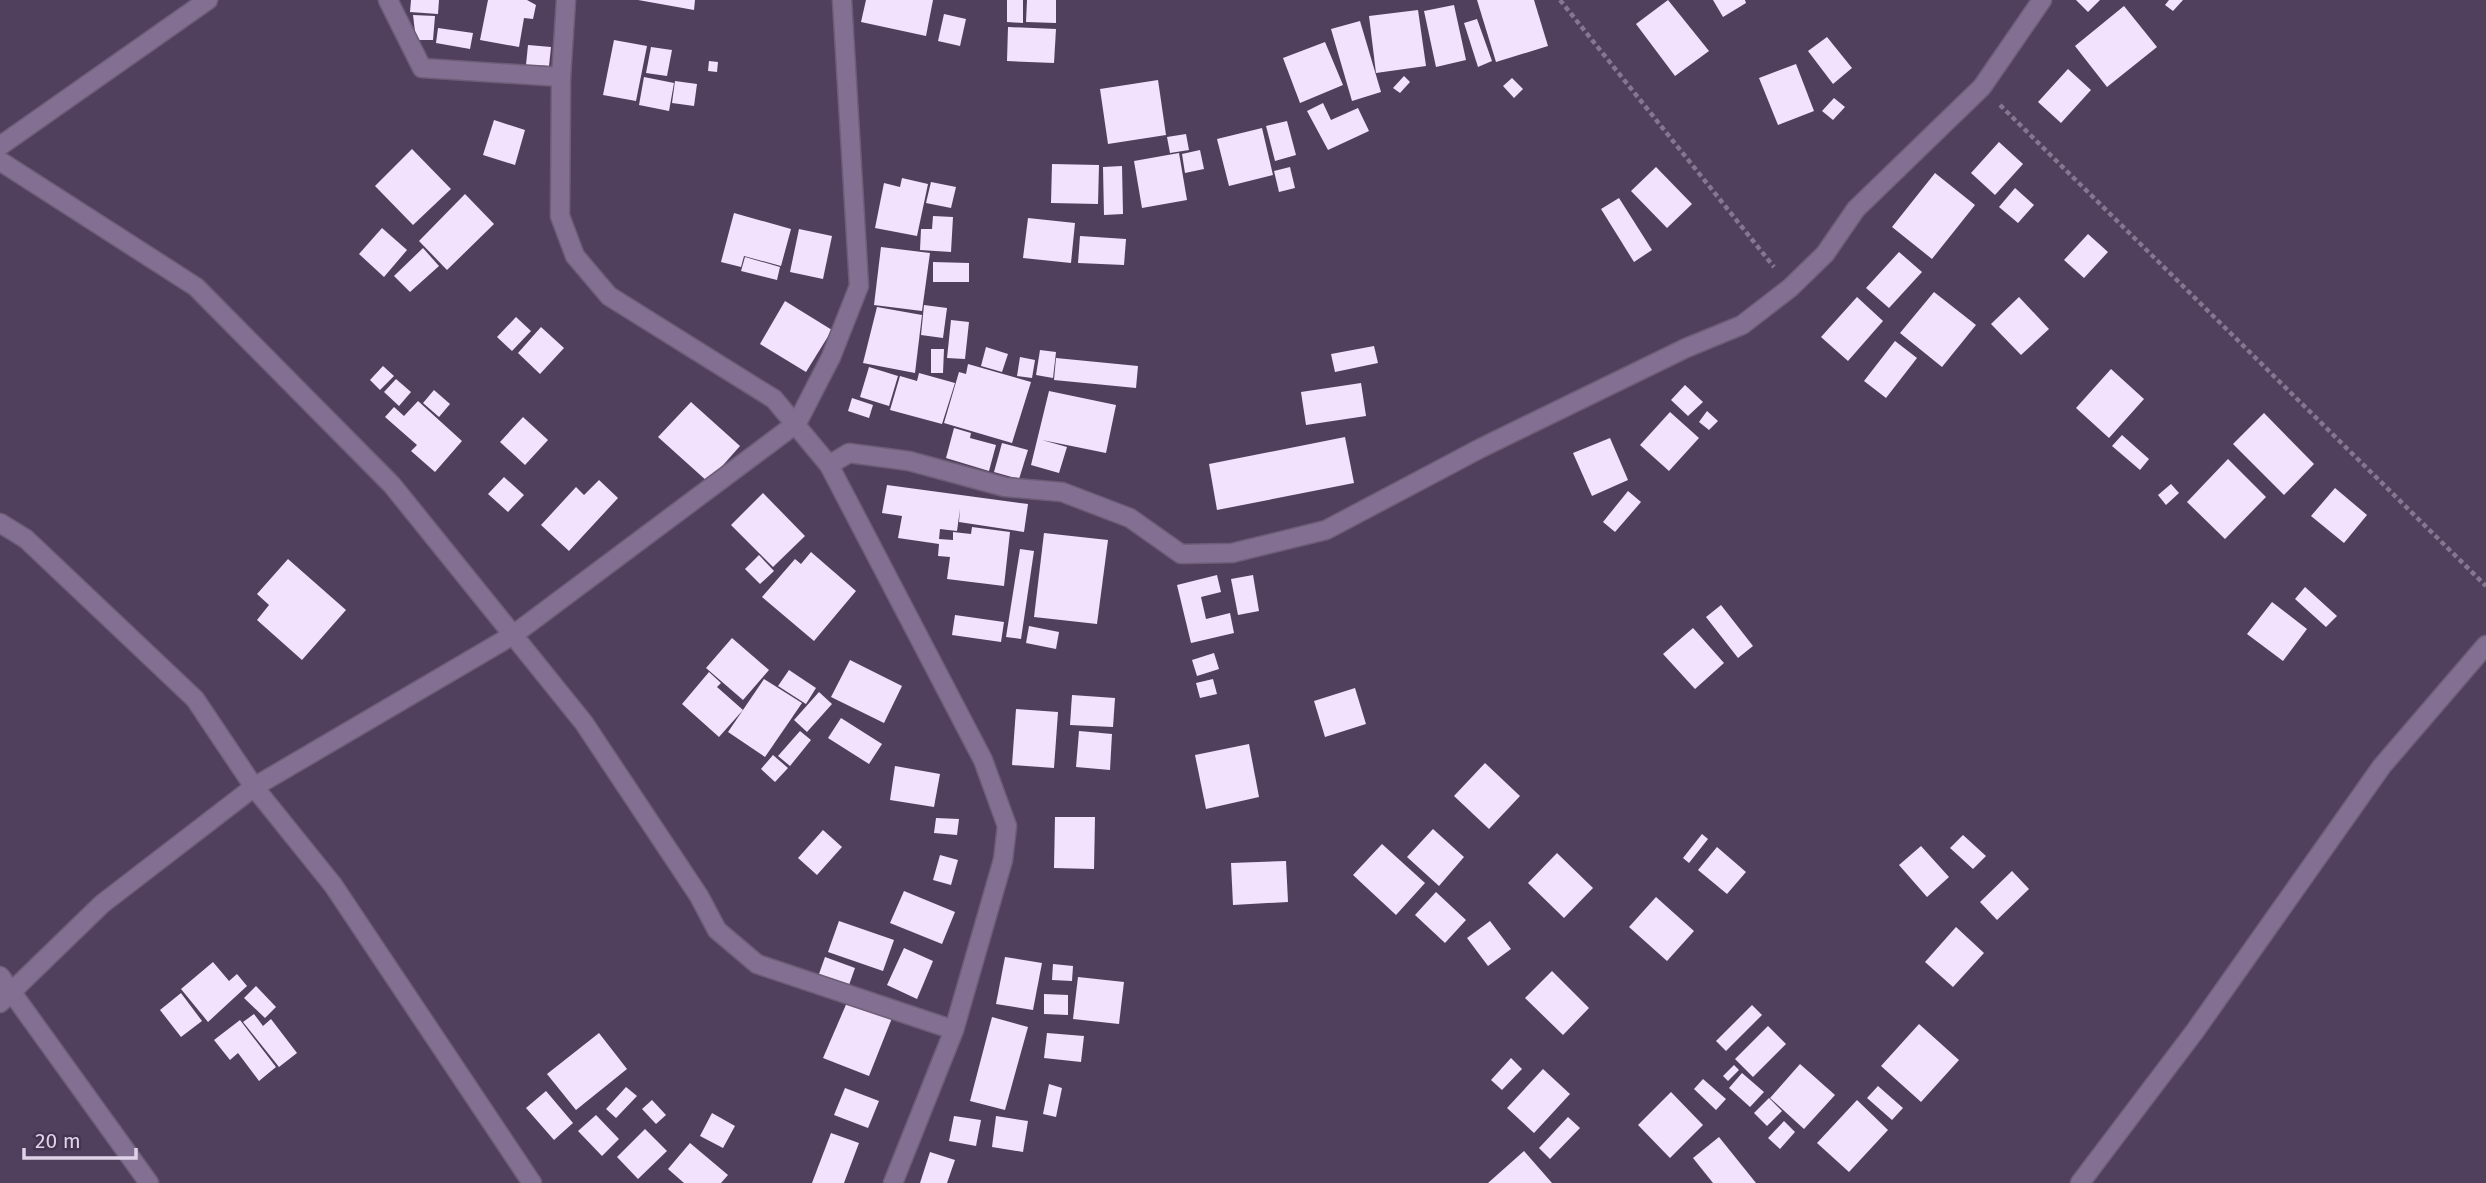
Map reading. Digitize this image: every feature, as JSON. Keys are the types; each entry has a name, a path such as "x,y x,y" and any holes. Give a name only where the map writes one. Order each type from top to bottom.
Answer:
{"street":[{"path":"0,146 208,0"},
{"path":"388,0 422,68 561,77"},
{"path":"566,0 561,77 559,216 575,256 609,296 774,399 829,464 983,760 1007,826 1003,860 954,1030 893,1183"},
{"path":"6,998 102,904 254,787 513,635 797,423 831,357 859,286 842,0"},
{"path":"829,464 849,453 909,461 1005,487 1062,492 1130,518 1181,554 1232,553 1326,530 1505,436 1686,348 1742,325 1790,288 1825,254 1856,209 1982,87 2042,0"},
{"path":"0,161 196,287 392,485 584,723 699,896 717,930 757,964 954,1030"},
{"path":"0,523 26,539 195,699 254,787 333,885 532,1183"},
{"path":"2080,1183 2195,1031 2382,766 2486,645"},
{"path":"0,976 6,998 149,1183"}],"path":[{"path":"1560,0 1790,288"},
{"path":"1982,87 2486,586"}],"building":[{"path":"411,0 439,0 438,14 410,12"},
{"path":"488,0 527,0 536,5 533,19 524,18 519,47 480,40"},
{"path":"638,0 695,0 694,10"},
{"path":"866,0 933,0 926,36 861,22"},
{"path":"1007,0 1023,0 1023,23 1007,22"},
{"path":"1027,0 1056,0 1056,23 1026,22"},
{"path":"1477,0 1534,0 1548,46 1496,62"},
{"path":"1668,0 1709,51 1675,76 1636,24"},
{"path":"1713,0 1745,0 1746,3 1723,17"},
{"path":"2076,0 2100,0 2088,12"},
{"path":"2169,0 2183,0 2173,11 2165,5"},
{"path":"1454,5 1466,60 1436,67 1424,11"},
{"path":"2124,6 2157,47 2107,87 2075,46"},
{"path":"1418,10 1426,66 1376,73 1369,16"},
{"path":"944,14 966,19 960,46 938,41"},
{"path":"413,15 435,16 433,40 416,40"},
{"path":"1477,19 1492,61 1478,67 1464,23"},
{"path":"1360,21 1381,92 1352,101 1331,29"},
{"path":"1008,27 1056,29 1054,63 1007,61"},
{"path":"438,28 473,33 470,49 436,43"},
{"path":"1827,37 1852,68 1833,84 1808,51"},
{"path":"614,40 647,46 636,101 603,95"},
{"path":"1325,42 1343,85 1300,103 1283,58"},
{"path":"528,45 551,47 549,66 526,65"},
{"path":"651,47 672,50 667,76 646,73"},
{"path":"709,61 718,62 717,72 708,71"},
{"path":"1796,64 1814,111 1778,125 1759,78"},
{"path":"2068,69 2091,90 2061,123 2038,102"},
{"path":"1404,76 1410,82 1400,93 1393,88"},
{"path":"644,77 674,83 669,111 639,105"},
{"path":"1512,78 1523,89 1514,98 1503,86"},
{"path":"1158,80 1166,135 1108,144 1100,89"},
{"path":"675,81 697,84 694,106 672,103"},
{"path":"1834,98 1845,107 1833,120 1822,111"},
{"path":"1323,103 1331,120 1358,108 1369,131 1328,150 1307,111"},
{"path":"494,120 525,130 515,165 483,155"},
{"path":"1287,121 1296,155 1275,161 1266,126"},
{"path":"1262,128 1273,175 1229,186 1217,139"},
{"path":"1186,134 1189,150 1170,153 1167,137"},
{"path":"1999,142 2023,164 1995,195 1971,173"},
{"path":"412,149 451,189 413,225 375,186"},
{"path":"1200,150 1204,169 1185,173 1182,154"},
{"path":"1179,153 1187,200 1142,208 1134,161"},
{"path":"1052,164 1099,165 1098,204 1051,203"},
{"path":"1122,166 1123,214 1104,215 1103,167"},
{"path":"1290,167 1295,188 1279,192 1274,171"},
{"path":"1656,167 1692,204 1667,228 1631,191"},
{"path":"1935,173 1975,205 1932,259 1892,227"},
{"path":"902,178 928,184 917,236 875,228 884,183 900,187"},
{"path":"931,182 956,187 951,208 926,203"},
{"path":"2015,188 2034,205 2018,223 1999,207"},
{"path":"465,194 494,224 447,270 419,241"},
{"path":"1619,198 1652,250 1634,262 1601,209"},
{"path":"734,213 791,229 781,266 744,256 741,267 721,262"},
{"path":"933,216 953,217 951,252 920,250 921,229 932,229"},
{"path":"1028,218 1075,223 1071,263 1023,258"},
{"path":"382,228 407,250 384,277 359,254"},
{"path":"799,229 832,236 823,279 790,272"},
{"path":"2088,234 2108,252 2084,278 2064,260"},
{"path":"1080,236 1126,239 1124,265 1078,263"},
{"path":"881,247 930,253 922,311 874,305"},
{"path":"423,248 439,266 410,292 394,276"},
{"path":"1899,252 1922,272 1889,308 1866,288"},
{"path":"745,257 780,267 777,280 741,271"},
{"path":"933,262 969,263 969,282 933,282"},
{"path":"1934,292 1976,325 1942,367 1900,333"},
{"path":"1857,297 1883,321 1848,361 1821,337"},
{"path":"2019,297 2049,329 2021,355 1991,324"},
{"path":"785,301 832,330 806,372 760,344"},
{"path":"924,305 947,308 943,338 921,335"},
{"path":"877,307 922,315 915,373 863,363"},
{"path":"516,317 531,331 512,351 497,337"},
{"path":"951,320 969,322 965,359 947,358"},
{"path":"541,327 564,348 540,374 518,353"},
{"path":"1895,341 1917,358 1886,398 1864,381"},
{"path":"1374,346 1378,363 1335,372 1331,354"},
{"path":"986,347 1008,354 1002,372 981,366"},
{"path":"931,349 944,349 943,373 931,373"},
{"path":"1040,350 1056,352 1053,378 1036,375"},
{"path":"1020,357 1035,360 1032,378 1017,376"},
{"path":"1056,358 1138,366 1136,388 1054,380"},
{"path":"968,364 1031,382 1012,443 944,423 959,372 966,374"},
{"path":"383,366 394,376 380,390 370,380"},
{"path":"869,367 898,376 889,406 860,397"},
{"path":"2111,369 2144,399 2109,438 2076,408"},
{"path":"919,373 955,383 942,424 890,410 900,376 917,381"},
{"path":"396,379 411,392 399,406 384,392"},
{"path":"1361,383 1366,416 1306,425 1301,392"},
{"path":"1685,385 1703,402 1688,416 1671,400"},
{"path":"434,390 450,404 439,417 423,403"},
{"path":"1049,391 1116,405 1106,453 1042,440 1067,447 1059,473 1031,465"},
{"path":"852,398 873,405 869,418 848,411"},
{"path":"418,401 462,441 435,472 411,451 417,445 385,417 394,407 404,416"},
{"path":"691,402 740,446 708,482 658,437"},
{"path":"1707,411 1718,421 1709,430 1699,422"},
{"path":"1670,412 1699,438 1669,471 1640,445"},
{"path":"2264,413 2314,464 2284,495 2233,444"},
{"path":"523,417 548,440 525,465 500,442"},
{"path":"954,428 971,433 970,438 996,445 989,471 946,458"},
{"path":"2122,435 2149,459 2140,470 2112,446"},
{"path":"1345,437 1354,483 1217,510 1209,464"},
{"path":"1610,438 1628,480 1592,496 1573,453"},
{"path":"1002,443 1028,450 1019,479 994,472"},
{"path":"2228,459 2266,497 2225,539 2187,502"},
{"path":"504,477 524,495 508,512 488,494"},
{"path":"599,480 618,498 569,551 541,525 576,487 584,495"},
{"path":"2171,484 2179,493 2166,505 2158,495"},
{"path":"887,485 1028,504 1024,532 959,522 960,509 957,531 940,529 939,539 953,540 953,532 971,534 972,527 1010,532 1004,586 947,579 950,557 938,556 939,544 898,538 902,516 882,513"},
{"path":"2335,488 2367,515 2344,543 2311,516"},
{"path":"1628,491 1641,502 1615,532 1603,522"},
{"path":"763,493 805,536 773,567 731,525"},
{"path":"1044,533 1108,540 1097,624 1034,617"},
{"path":"1020,549 1034,551 1021,639 1006,637"},
{"path":"811,552 856,591 814,641 762,597 795,559 801,564"},
{"path":"759,555 774,571 760,584 745,569"},
{"path":"288,559 346,610 302,660 257,620 269,605 257,594"},
{"path":"1217,575 1221,592 1201,597 1206,619 1230,613 1234,633 1191,643 1177,585"},
{"path":"1253,575 1259,611 1238,615 1231,579"},
{"path":"2305,587 2337,616 2326,627 2295,599"},
{"path":"2272,602 2307,629 2283,661 2247,634"},
{"path":"1721,605 1753,646 1738,658 1706,617"},
{"path":"955,615 1004,622 1001,642 952,635"},
{"path":"1029,626 1059,632 1056,649 1026,643"},
{"path":"1693,628 1724,663 1695,689 1663,654"},
{"path":"732,638 769,670 743,700 706,668"},
{"path":"1214,653 1219,669 1197,676 1192,660"},
{"path":"850,660 902,686 884,723 831,697"},
{"path":"789,670 816,688 806,704 778,686"},
{"path":"709,672 721,683 717,687 743,710 719,737 682,704"},
{"path":"764,679 802,703 765,757 728,732"},
{"path":"1213,679 1217,694 1200,698 1196,683"},
{"path":"1355,688 1366,724 1325,737 1314,701"},
{"path":"819,692 832,704 807,732 794,720"},
{"path":"1072,695 1115,698 1113,727 1070,725"},
{"path":"1016,709 1058,712 1054,768 1012,765"},
{"path":"841,718 882,744 869,764 828,738"},
{"path":"800,731 811,740 790,766 778,756"},
{"path":"1079,731 1112,734 1110,770 1076,767"},
{"path":"1249,744 1259,797 1206,809 1195,755"},
{"path":"773,755 788,768 775,782 761,769"},
{"path":"1485,763 1520,796 1489,829 1454,796"},
{"path":"895,766 940,774 934,807 890,800"},
{"path":"1055,817 1095,817 1094,869 1054,868"},
{"path":"936,818 959,819 957,835 934,833"},
{"path":"1433,829 1464,857 1439,886 1407,857"},
{"path":"823,830 842,847 817,875 798,858"},
{"path":"1702,834 1708,839 1689,863 1683,858"},
{"path":"1963,835 1986,856 1973,869 1950,848"},
{"path":"1382,844 1425,883 1396,915 1353,875"},
{"path":"1921,846 1949,877 1927,897 1899,865"},
{"path":"1717,847 1746,872 1727,894 1698,870"},
{"path":"1557,853 1593,888 1564,918 1528,883"},
{"path":"940,855 958,860 951,885 933,880"},
{"path":"1286,861 1288,902 1233,905 1231,863"},
{"path":"2012,871 2029,889 1997,920 1980,902"},
{"path":"904,891 955,912 942,944 890,923"},
{"path":"1436,892 1466,920 1445,943 1415,915"},
{"path":"1656,897 1694,931 1667,961 1629,927"},
{"path":"839,921 894,940 883,971 828,952"},
{"path":"1490,921 1511,949 1488,966 1467,938"},
{"path":"1956,927 1984,953 1953,987 1925,962"},
{"path":"904,948 933,961 917,999 887,985"},
{"path":"825,957 855,968 849,985 819,974"},
{"path":"1005,957 1042,963 1033,1010 996,1004"},
{"path":"213,962 229,981 237,974 247,986 208,1022 181,989"},
{"path":"1053,964 1073,966 1072,981 1052,980"},
{"path":"1552,971 1589,1008 1563,1035 1525,998"},
{"path":"1078,977 1124,982 1119,1024 1073,1019"},
{"path":"256,986 276,1007 265,1018 244,998"},
{"path":"181,993 202,1021 181,1037 160,1010"},
{"path":"1044,994 1068,995 1068,1015 1044,1014"},
{"path":"848,1000 892,1018 869,1076 823,1058"},
{"path":"1752,1005 1762,1015 1726,1051 1716,1041"},
{"path":"254,1014 263,1026 271,1019 297,1053 279,1067 243,1022"},
{"path":"992,1017 1028,1027 1005,1110 970,1101"},
{"path":"240,1020 276,1067 259,1081 238,1053 230,1060 214,1040"},
{"path":"1919,1024 1959,1060 1921,1102 1881,1066"},
{"path":"1768,1026 1786,1044 1753,1077 1735,1059"},
{"path":"599,1033 627,1069 576,1110 547,1074"},
{"path":"1047,1033 1084,1036 1081,1062 1044,1058"},
{"path":"1511,1058 1522,1069 1502,1090 1491,1080"},
{"path":"1800,1064 1835,1095 1804,1129 1770,1098"},
{"path":"1734,1065 1739,1070 1728,1081 1723,1076"},
{"path":"1543,1069 1570,1094 1534,1133 1507,1108"},
{"path":"1742,1073 1764,1092 1750,1107 1729,1088"},
{"path":"1703,1079 1726,1099 1716,1110 1694,1089"},
{"path":"1049,1084 1062,1088 1056,1117 1043,1114"},
{"path":"1878,1086 1903,1108 1892,1120 1867,1098"},
{"path":"626,1087 637,1096 616,1118 606,1109"},
{"path":"845,1088 879,1101 868,1128 834,1115"},
{"path":"546,1091 573,1123 554,1140 526,1108"},
{"path":"1671,1092 1703,1125 1670,1158 1638,1125"},
{"path":"1769,1098 1782,1111 1767,1126 1754,1113"},
{"path":"652,1100 666,1115 656,1124 642,1109"},
{"path":"1857,1100 1888,1130 1849,1172 1817,1143"},
{"path":"712,1113 735,1126 723,1148 700,1136"},
{"path":"596,1115 619,1139 602,1156 578,1131"},
{"path":"954,1116 981,1120 976,1146 949,1141"},
{"path":"996,1116 1028,1121 1023,1152 992,1147"},
{"path":"1568,1117 1580,1128 1550,1159 1539,1148"},
{"path":"1784,1121 1795,1132 1780,1149 1768,1138"},
{"path":"645,1129 667,1151 638,1179 617,1157"},
{"path":"831,1133 859,1143 844,1183 812,1183"},
{"path":"1719,1137 1756,1183 1713,1183 1693,1158"},
{"path":"690,1143 728,1175 721,1183 684,1183 668,1169"},
{"path":"1524,1151 1552,1183 1488,1183"},
{"path":"930,1152 955,1160 947,1183 920,1183"}]}
